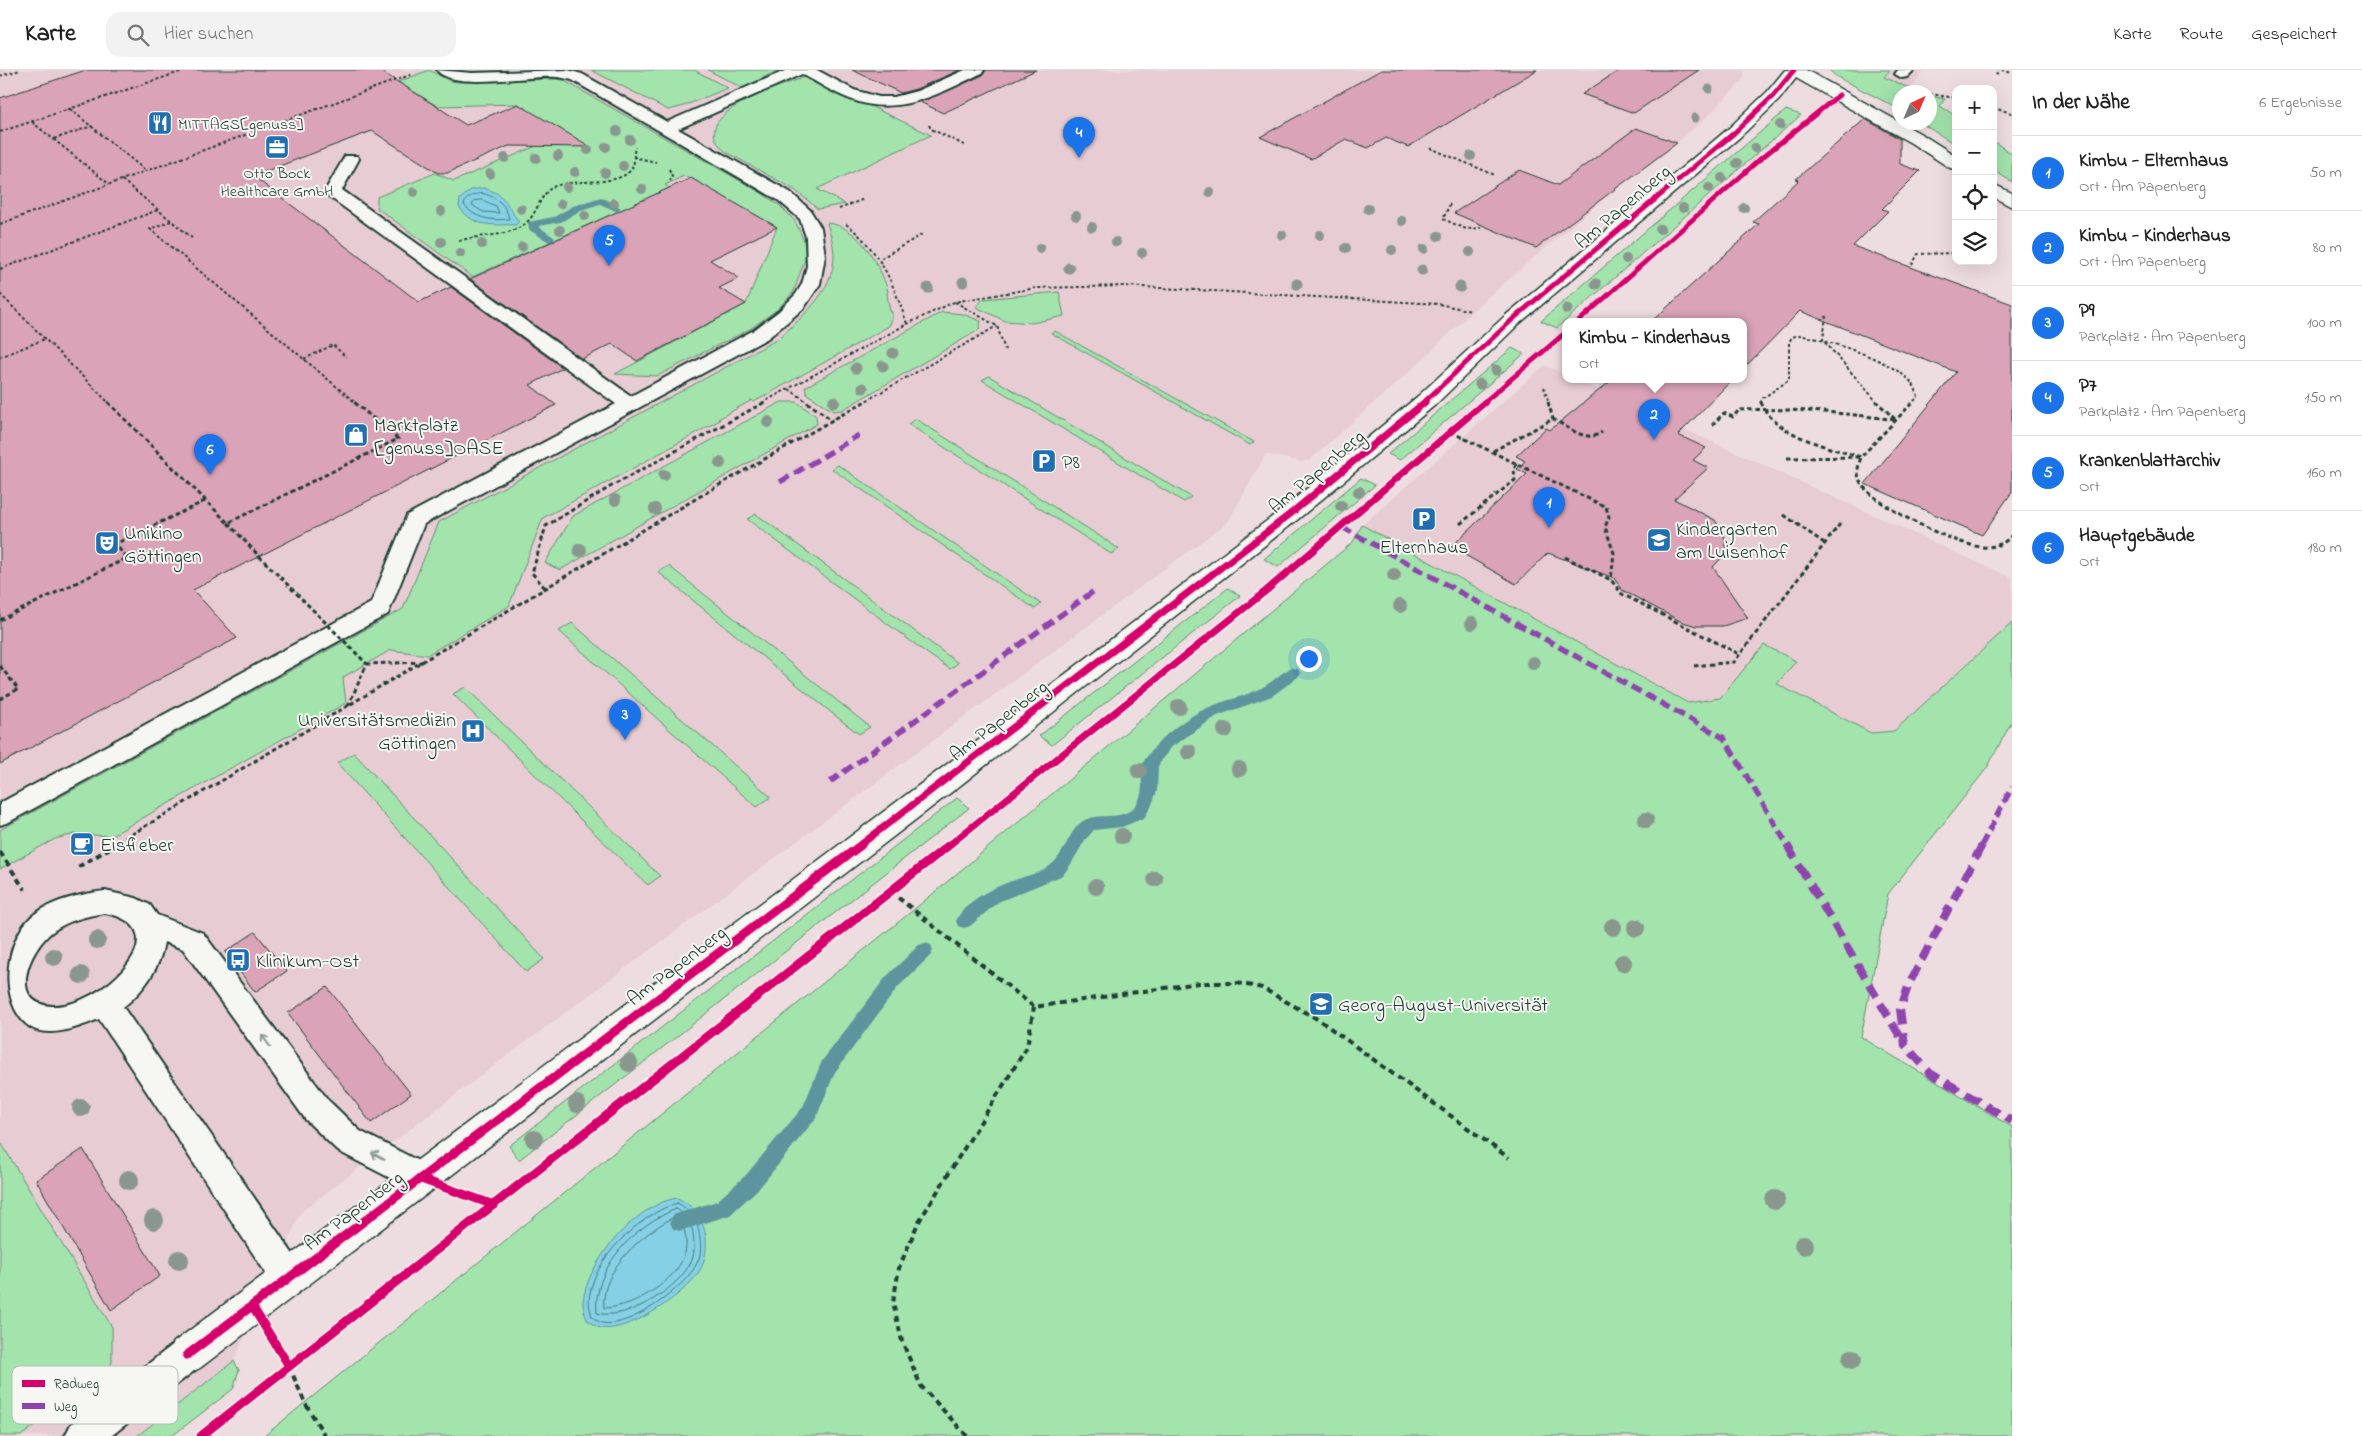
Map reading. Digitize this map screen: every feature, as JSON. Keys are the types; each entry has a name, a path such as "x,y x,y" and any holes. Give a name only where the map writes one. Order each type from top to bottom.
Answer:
{"street":[{"path":"1794,70 1909,134 1952,161"},
{"name":"Am Papenberg","path":"187,1355 988,748 1289,515 1426,401 1513,319 1734,133 1773,96 1794,70"},
{"path":"1997,192 2012,201"}],"lane":[{"path":"0,815 380,608 415,520 761,334 786,314 807,292 815,269 817,246 809,220 784,196 577,77 558,72 512,72 460,76 444,70"},
{"path":"667,128 800,70"},
{"path":"805,70 862,99 893,102 910,100 977,70"},
{"path":"352,159 333,191 630,404"},
{"path":"94,903 115,903 133,907 140,912 149,924 152,937 150,949 142,967 123,989 104,1003 86,1012 62,1018 45,1019 30,1016 14,1008 5,995 6,969 16,950 31,933 46,922 72,909 94,903"},
{"path":"149,924 193,941 317,1110 349,1141 421,1179"},
{"path":"104,1003 288,1278"},
{"path":"173,1366 187,1355"},
{"path":"83,1436 98,1424"}],"path":[{"path":"0,76 20,70"},
{"path":"0,132 186,70"},
{"path":"1996,75 2001,70 2012,73"},
{"path":"0,224 414,73"},
{"path":"1937,95 1952,97"},
{"path":"70,109 146,170"},
{"path":"1997,109 2012,113"},
{"path":"31,122 109,184"},
{"path":"54,140 92,126"},
{"path":"426,258 466,238 513,230 525,225 531,218 543,194 548,189 564,182 604,180 625,174 633,164 633,149 642,139 667,128"},
{"path":"74,133 79,137"},
{"path":"1430,148 1495,175"},
{"path":"633,157 655,161 668,168 672,176 670,180"},
{"path":"121,180 192,238"},
{"path":"838,210 864,199"},
{"path":"1450,204 1443,219 1466,229 1481,228"},
{"path":"0,270 158,210"},
{"path":"171,221 150,229 398,439 228,523"},
{"path":"842,221 854,230 881,258 894,286 907,324"},
{"path":"881,258 923,234"},
{"path":"1912,265 1918,254 1952,253"},
{"path":"545,588 532,574 546,526 610,487 907,324 954,302 1036,288 1126,286 1439,304 1513,319"},
{"path":"0,294 367,664 423,662"},
{"path":"954,302 997,326 1005,350"},
{"path":"1826,316 1823,340 1870,396 1896,420"},
{"path":"72,871 545,588 997,326"},
{"path":"1861,457 1795,435 1772,419 1763,409 1760,403 1763,398 1789,380 1788,342 1792,337 1799,335 1823,340 1875,360 1897,371 1914,385 1918,397 1861,457 1857,466 1861,483 1875,499 1890,509 1962,543 1980,548 2009,540 2012,535"},
{"path":"0,357 45,339"},
{"path":"304,359 333,345 346,357"},
{"path":"1544,387 1553,419 1590,438 1596,437 1602,432"},
{"path":"789,389 832,420"},
{"path":"1712,425 1724,413 1733,417 1739,410 1763,409 1847,414 1896,420"},
{"path":"1492,451 1553,419"},
{"path":"1444,438 1459,425"},
{"path":"1452,432 1606,507 1609,517 1605,527 1614,553 1611,580"},
{"path":"1787,458 1861,457"},
{"path":"1460,524 1515,480 1514,469 1517,463"},
{"path":"0,620 127,558 116,544 205,501"},
{"path":"1784,515 1824,543"},
{"path":"1694,666 1734,662 1840,524"},
{"path":"1565,557 1611,580 1622,594 1739,654"},
{"path":"348,706 367,664"},
{"path":"0,666 18,689 0,699"},
{"path":"0,852 24,888"},
{"path":"883,897 901,883"},
{"path":"890,891 1034,1007 1199,983 1237,983 1262,988 1319,1020 1510,1158"},
{"path":"967,1436 922,1386 902,1341 894,1303 899,1268 918,1223 1027,1047 1034,1007"},
{"path":"252,1306 289,1366 305,1403 326,1436"},
{"path":"282,1372 296,1360"}],"shaded area":[{"name":"Universitätsmedizin Göttingen","path":"0,70 1744,70 1744,79 1709,115 1677,143 1603,199 1482,302 1419,363 1310,460 1301,462 1266,454 1228,522 499,1062 301,1212 234,1361 239,1370 233,1389 172,1436 0,1436"},
{"path":"1890,70 1925,70 1913,85 1899,85 1884,77"},
{"name":"Kindergarten am Luisenhof","path":"1545,365 1562,374 1562,383 1583,383 2012,578 2012,623 1894,731 1871,733 1689,703 1362,525"}],"green space":[{"path":"429,70 450,81 459,82 563,80 760,192 779,205 795,221 804,241 806,256 794,291 778,309 750,329 657,376 615,374 746,304 777,227 684,176 665,185 670,188 472,277 377,208 377,197 435,173 454,181 562,135 518,104 437,106 398,82"},
{"path":"591,70 694,70 728,88 681,107 668,110"},
{"path":"708,70 779,70 742,88"},
{"path":"1829,70 1890,70 1884,77 1902,85 1892,85 1892,105 1837,77"},
{"path":"807,76 931,135 817,189 845,204 818,209 795,190 726,152 715,138 716,126 725,114 758,95"},
{"path":"1937,97 1945,99 1940,106 1952,114 1952,142 1932,130 1937,130"},
{"path":"1786,110 1801,115 1568,318 1562,318 1562,324 1557,328 1541,321"},
{"path":"1997,144 2012,154 2012,182 1997,173"},
{"path":"827,223 838,225 858,238 873,258 888,291 890,311 892,312 892,320 889,326 754,402 752,400 718,419 720,420 543,518 509,606 427,655 391,650 345,676 343,678 346,703 111,836 75,834 55,839 0,869 0,830 403,609 439,522 778,339 809,310 826,287 834,260 833,246"},
{"path":"1059,292 1064,316 1032,323 1005,321 976,307 983,299"},
{"path":"942,312 963,314 981,321 979,330 842,410 833,411 807,394 805,387"},
{"path":"1055,331 1254,442 1250,445 1051,333"},
{"path":"1512,348 1524,354 1400,460 1388,454"},
{"path":"989,376 1191,497 1184,502 982,380"},
{"path":"781,402 797,402 816,416 817,424 560,570 545,563 573,516"},
{"path":"916,419 1119,549 1111,554 908,424"},
{"path":"838,465 1041,604 1035,609 832,469"},
{"path":"1361,478 1375,485 1278,567 1264,559"},
{"path":"756,514 958,663 950,669 928,654 747,519"},
{"name":"Georg-August-Universität","path":"1362,525 1688,703 1720,698 1764,645 1796,661 1777,684 1871,733 1894,731 2012,623 2012,721 1987,768 1888,894 1861,1037 2012,1127 2012,1436 264,1436 917,907 1353,542"},
{"path":"669,566 870,727 859,734 838,718 658,572"},
{"path":"1228,588 1240,596 1052,745 1039,736"},
{"path":"572,623 771,797 757,807 736,789 559,631"},
{"path":"465,687 660,876 648,885 637,875 453,694"},
{"path":"354,753 544,959 526,972 337,763"},
{"path":"957,798 969,808 519,1160 509,1146"},
{"path":"0,1141 112,1327 112,1363 109,1366 12,1366 12,1424 37,1424 21,1436 0,1436"},
{"path":"234,1361 239,1370 233,1389 172,1436 137,1436 153,1424 178,1424 178,1404"}],"water":[{"path":"483,188 491,190 502,197 519,222 516,225 485,224 465,214 459,207 460,199 471,190"},
{"path":"677,1198 694,1210 699,1217 706,1236 705,1256 696,1276 673,1298 642,1318 613,1328 601,1328 592,1324 587,1320 583,1302 594,1269 604,1253 616,1237 646,1211"}],"building":[{"path":"86,70 379,70 466,125 518,104 591,147 509,146 447,173 438,173 372,131 253,176 419,302 451,287 563,368 530,385 556,405 193,590 237,638 0,764 0,98"},
{"path":"852,70 960,70 916,89 901,93"},
{"path":"986,70 1036,70 943,113 920,102 983,75"},
{"path":"1381,70 1537,70 1408,147 1386,138 1368,148 1346,139 1311,159 1260,137"},
{"path":"1620,70 1699,70 1634,113 1582,94"},
{"path":"1865,119 1900,139 1900,164 1920,171 1882,209 1888,211 1853,246 2012,304 2012,492 1982,535 1865,484 1956,372 1800,311 1747,365 1747,318 1655,318 1759,224 1753,222 1799,180 1796,179"},
{"path":"1636,128 1677,143 1536,248 1454,213 1519,170 1558,185"},
{"path":"691,178 777,227 710,260 739,278 719,288 746,304 637,361 612,344 582,359 470,279"},
{"path":"1608,383 1729,383 1678,435 1706,448 1693,460 1708,468 1674,499 1715,520 1724,535 1727,552 1713,567 1748,618 1723,626 1696,626 1680,621 1622,590 1614,578 1548,553 1516,584 1451,547 1527,474 1517,469 1525,461 1516,456 1546,428 1550,430"},
{"path":"255,932 287,971 255,992 225,952"},
{"path":"327,987 411,1094 371,1123 288,1013"},
{"path":"83,1149 160,1276 111,1310 36,1180"}],"waterway":[{"path":"551,240 534,230 532,224 557,220 577,208 601,200 616,208"},
{"path":"964,921 993,897 1006,890 1047,876 1057,870 1066,860 1083,830 1088,826 1100,822 1122,821 1138,813 1144,807 1150,791 1150,765 1165,744 1212,712 1267,692 1293,673"},
{"path":"680,1222 723,1208 753,1181 810,1112 828,1067 892,982 925,950"}],"marked path":[{"path":"780,482 859,435"},
{"path":"1342,527 1724,738 1905,1045"},
{"path":"830,782 1094,591"},
{"path":"2012,787 1909,984 1900,1010 1905,1045 1930,1073 2012,1121"}],"cycle path":[{"path":"187,1355 952,776 1289,515 1426,401 1513,319 1734,133 1773,96 1794,70"},
{"path":"1582,318 1759,160 1839,95"},
{"path":"201,1436 1051,765 1267,590 1562,336"},
{"path":"421,1179 494,1205"},
{"path":"252,1306 289,1366"}],"place":[{"name":"MITTAGS[genuss]","path":"160,123"},
{"name":"Otto Bock Healthcare GmbH","path":"277,147"},
{"name":"P7","path":"1079,158"},
{"name":"Krankenblattarchiv","path":"609,266"},
{"name":"Marktplatz [genuss]OASE","path":"356,435"},
{"name":"Kimbu - Kinderhaus","path":"1654,440"},
{"name":"P8","path":"1044,461"},
{"name":"Hauptgebäude","path":"210,475"},
{"name":"Elternhaus","path":"1424,519"},
{"name":"Kimbu - Elternhaus","path":"1549,528"},
{"name":"Kindergarten am Luisenhof","path":"1659,540"},
{"name":"Unikino Göttingen","path":"107,543"},
{"name":"Universitätsmedizin Göttingen","path":"473,731"},
{"name":"P9","path":"625,740"},
{"name":"Eisfieber","path":"82,844"},
{"name":"Klinikum-Ost","path":"238,960"},
{"name":"Georg-August-Universität","path":"1321,1004"}]}
